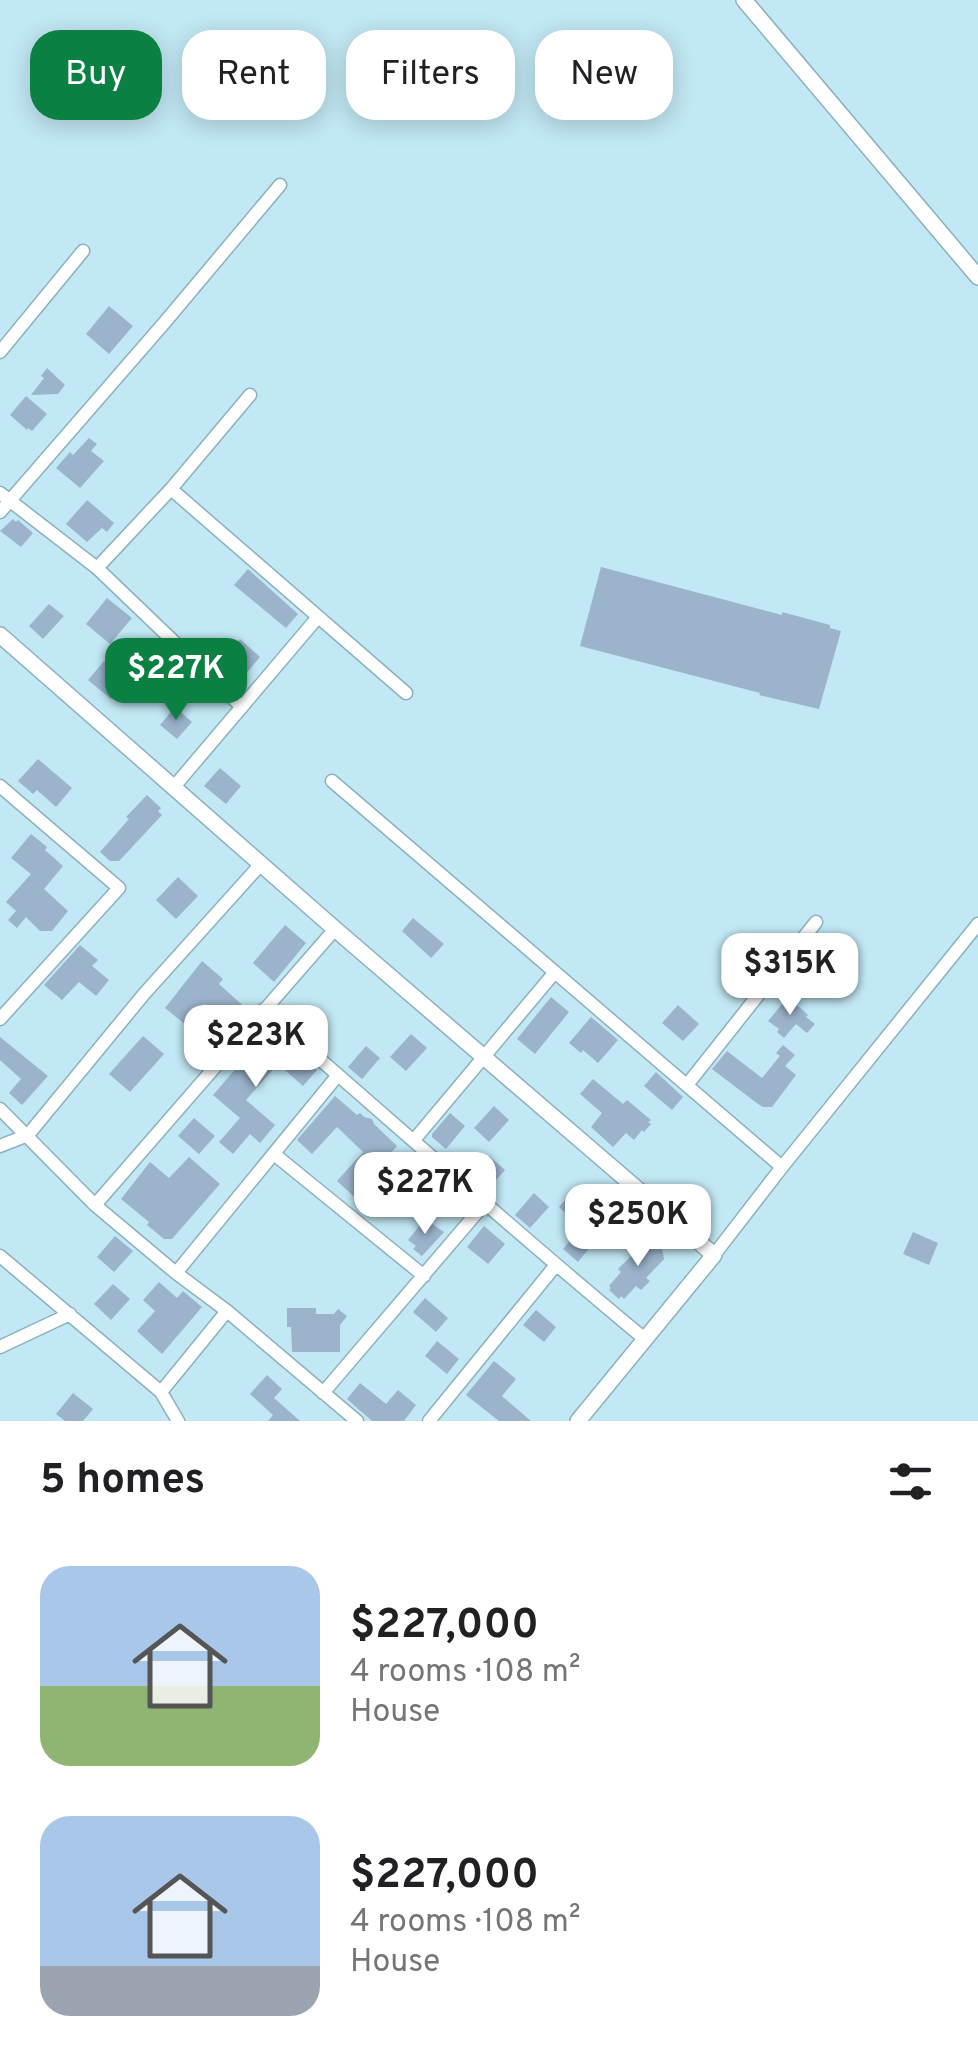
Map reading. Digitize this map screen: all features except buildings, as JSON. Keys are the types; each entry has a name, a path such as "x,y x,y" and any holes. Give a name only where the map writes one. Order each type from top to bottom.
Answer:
{"street":[{"path":"744,0 978,277"},
{"path":"0,512 5,497 165,322 280,185"},
{"path":"2,345 83,251"},
{"path":"97,568 250,396"},
{"path":"171,489 406,694"},
{"path":"5,497 97,568 242,706"},
{"path":"173,788 318,617"},
{"path":"0,635 714,1254"},
{"path":"332,781 782,1167"},
{"path":"0,786 119,888 0,1019"},
{"path":"0,1146 28,1135 144,994 261,864"},
{"path":"687,1086 816,922"},
{"path":"578,1421 978,924"},
{"path":"95,1205 336,929"},
{"path":"414,1140 555,972"},
{"path":"263,1010 646,1340"},
{"path":"176,1273 338,1075"},
{"path":"0,1109 95,1205 357,1421"},
{"path":"274,1154 424,1276"},
{"path":"324,1393 486,1202"},
{"path":"0,1256 161,1392 178,1421"},
{"path":"429,1421 556,1265"},
{"path":"161,1392 227,1311"},
{"path":"0,1347 70,1314"}]}
